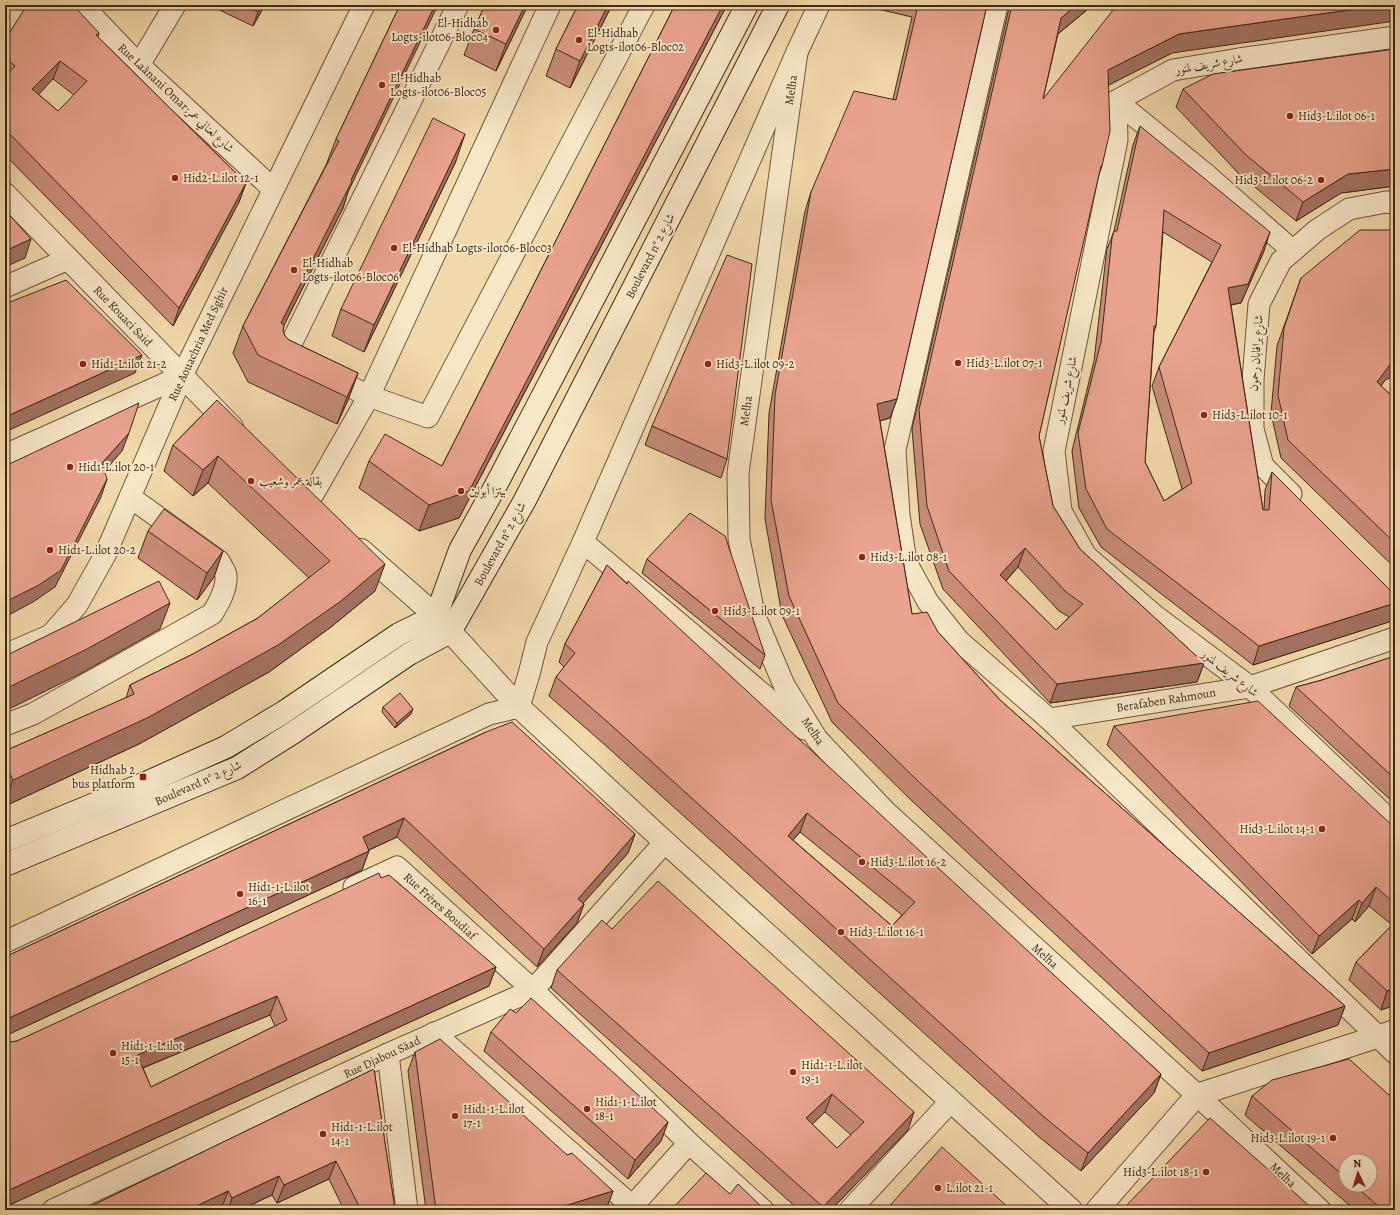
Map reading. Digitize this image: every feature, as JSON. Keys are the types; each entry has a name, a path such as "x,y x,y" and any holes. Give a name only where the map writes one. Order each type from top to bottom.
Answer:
{"main road":[{"path":"436,616 460,550 747,5"},
{"name":"Boulevard n° شارع 2","path":"5,865 237,768 294,732 410,654 450,632 525,500 778,5"},
{"name":"Rue Kouaci Said","path":"5,194 248,442"},
{"path":"291,487 325,519"},
{"path":"348,539 436,616 519,706 665,842 1071,1210"},
{"name":"Boulevard n° شارع 2","path":"5,841 148,782 226,747 284,712 399,634 436,616"},
{"path":"1097,1210 1197,1095 1386,1034"}],"street":[{"name":"Rue Laânani Omar;شارع لعناني عمر","path":"82,5 139,65 273,189"},
{"path":"139,65 175,5"},
{"name":"Rue Aouachria Med Sghir","path":"5,655 51,635 77,604 106,555 182,376 364,5"},
{"path":"458,5 285,356 369,396 428,417 644,5"},
{"path":"308,503 369,396 550,5"},
{"path":"5,942 489,714 519,706 530,674 537,642 583,542 797,52 819,5"},
{"path":"997,5 895,450 899,515 906,562 928,602 959,641 1049,719 1386,1034 1395,1053"},
{"name":"شارع شريف لمنور","path":"1395,38 1239,58 1173,70 1116,101 1117,140 1054,451 1061,510 1086,556 1154,615 1250,687 1395,825"},
{"name":"Melha","path":"797,52 738,473 739,539 754,614 784,685 817,739 885,810 1197,1095 1320,1210"},
{"path":"1116,101 1208,176 1293,251"},
{"name":"شارع برافابان رحمون","path":"1307,510 1263,466 1253,429 1253,380 1259,304 1282,261 1318,230 1349,209 1386,202 1395,203"},
{"path":"5,287 68,259"},
{"path":"5,454 182,376"},
{"path":"5,725 33,714 212,614 220,603 226,574 219,561 130,497"},
{"path":"583,542 817,739"},
{"name":"Berafaben Rahmoun","path":"1049,719 1250,687 1395,638"},
{"name":"Rue Djabou Säad","path":"53,1210 388,1054 533,990 665,842"},
{"name":"Rue Frères Boudiaf","path":"340,893 397,867 533,990 689,1143 763,1210"},
{"path":"434,1033 630,1208 689,1143"},
{"path":"388,1054 407,1210"},
{"path":"850,1210 951,1101"}],"building":[{"name":"Hid2-L.ilot 12-1","path":"27,5 73,5 99,33 96,35 246,183 179,308 5,129 5,77 15,66 5,57 5,40","holes":["60,61 87,81 58,111 32,89"]},
{"path":"244,5 262,5 258,12"},
{"path":"400,5 435,5 351,180 352,181 281,323 284,325 283,331 285,336 289,340 358,373 347,397 258,355 243,326 339,141 336,139"},
{"path":"485,5 525,5 506,44 474,29"},
{"path":"578,5 608,5 580,61 556,49"},
{"path":"675,5 723,5 469,491 429,505 369,461 385,434 442,466"},
{"name":"Hid3-L.ilot 08-1","path":"918,5 987,5 897,399 877,404 912,614 927,612 938,632 1000,700 1345,1006 1209,1053 918,781 838,703 789,596 771,500 775,395 811,192 854,91 896,100"},
{"name":"Hid3-L.ilot 07-1","path":"1012,5 1077,5 1061,18 1043,99 1117,5 1384,5 1179,34 1108,70 1110,131 1039,436 1053,506 1080,549 1204,663 1057,684 949,571 927,506 919,410","holes":["1025,548 1066,592 1083,604 1056,630 1000,575"]},
{"path":"1395,49 1395,169 1348,174 1303,202 1246,155 1183,89 1213,74"},
{"name":"El-Hidhab Logts-ilot06-Bloc03","path":"433,118 465,134 374,325 341,309"},
{"name":"Hid3-L.ilot 10-1","path":"1140,126 1270,232 1248,284 1228,288 1263,510 1269,510 1272,472 1395,595 1395,603 1259,646 1107,529 1086,489 1078,433 1101,342 1112,238 1114,231 1117,231","holes":["1164,210 1221,245 1159,367 1192,483 1164,501 1145,462 1154,326 1156,326"]},
{"path":"5,210 31,239 5,251"},
{"path":"1360,230 1395,230 1395,360 1377,382 1395,399 1395,543 1288,440 1278,395 1284,328 1301,278"},
{"name":"Hid3-L.ilot 09-2","path":"727,255 752,264 727,459 652,426"},
{"name":"Hid1-L.ilot 21-2","path":"66,280 142,355 5,417 5,304"},
{"path":"217,400 385,564 341,601 278,645 149,717 13,780 5,764 5,751 134,694 130,685 193,654 258,618 330,561 218,456 203,470 173,445"},
{"path":"139,403 129,433 102,463 107,479 61,570 39,585 5,602 5,466"},
{"path":"164,509 223,551 207,573 148,531"},
{"name":"Hid3-L.ilot 09-1","path":"690,513 725,536 765,655 647,559"},
{"path":"607,565 627,584 628,581 1161,1074 1088,1153 1044,1117 556,677 575,653 565,644","holes":["807,813 915,902 892,926 788,836"]},
{"path":"159,581 170,603 87,649 5,689 5,656"},
{"path":"1395,656 1395,779 1296,687"},
{"path":"400,693 413,709 397,723 383,707"},
{"name":"Hid3-L.ilot 14-1","path":"1258,701 1395,828 1395,904 1376,887 1362,903 1359,900 1319,936 1114,726"},
{"name":"Hid1-1-L.ilot 16-1","path":"512,722 635,834 578,899 584,904 544,949 404,818 363,837 369,851 5,1021 5,957 486,732"},
{"name":"Hid1-1-L.ilot 15-1","path":"379,873 381,878 389,875 496,967 5,1192 5,1040 11,1042 17,1041","holes":["277,996 287,1020 151,1087 137,1055"]},
{"name":"Hid1-1-L.ilot 19-1","path":"658,881 914,1112 823,1207 557,970 602,920 612,929","holes":["832,1094 864,1122 837,1148 806,1118"]},
{"path":"1395,922 1395,988 1387,991 1356,962"},
{"path":"531,998 668,1122 635,1160 491,1032 510,1009 516,1013"},
{"name":"Hid1-1-L.ilot 17-1","path":"440,1039 567,1155 572,1153 613,1191 551,1210 436,1210 415,1052"},
{"name":"Hid3-L.ilot 19-1","path":"1349,1059 1389,1095 1395,1089 1395,1210 1383,1210 1363,1193 1378,1193 1378,1153 1338,1153 1338,1171 1252,1096 1272,1080"},
{"name":"Hid1-1-L.ilot 14-1","path":"374,1069 395,1210 344,1210 359,1206 336,1161 284,1185 279,1176 232,1198 228,1191 188,1210 83,1210"},
{"name":"Hid3-L.ilot 18-1","path":"1210,1118 1314,1210 1131,1210 1126,1206"},
{"path":"942,1147 1011,1210 886,1210"},
{"path":"706,1173 730,1194 738,1184 765,1210 671,1210"}],"place":[{"name":"El-Hidhab Logts-ilot06-Bloc04","path":"496,30"},
{"name":"El-Hidhab Logts-ilot06-Bloc02","path":"579,40"},
{"name":"El-Hidhab Logts-ilot06-Bloc05","path":"382,85"},
{"name":"Hid3-L.ilot 06-1","path":"1290,116"},
{"name":"Hid2-L.ilot 12-1","path":"175,178"},
{"name":"Hid3-L.ilot 06-2","path":"1321,180"},
{"name":"El-Hidhab Logts-ilot06-Bloc03","path":"394,248"},
{"name":"El-Hidhab Logts-ilot06-Bloc06","path":"294,270"},
{"name":"Hid3-L.ilot 07-1","path":"958,363"},
{"name":"Hid1-L.ilot 21-2","path":"83,364"},
{"name":"Hid3-L.ilot 09-2","path":"708,364"},
{"name":"Hid3-L.ilot 10-1","path":"1204,415"},
{"name":"Hid1-L.ilot 20-1","path":"70,467"},
{"name":"بقالة عمر وشعيب","path":"251,481"},
{"name":"بيتزا أبولين","path":"461,491"},
{"name":"Hid1-L.ilot 20-2","path":"50,550"},
{"name":"Hid3-L.ilot 08-1","path":"862,557"},
{"name":"Hid3-L.ilot 09-1","path":"715,611"},
{"name":"Hidhab 2 bus platform","path":"143,777"},
{"name":"Hid3-L.ilot 14-1","path":"1322,829"},
{"name":"Hid3-L.ilot 16-2","path":"862,862"},
{"name":"Hid1-1-L.ilot 16-1","path":"240,894"},
{"name":"Hid3-L.ilot 16-1","path":"841,932"},
{"name":"Hid1-1-L.ilot 15-1","path":"113,1053"},
{"name":"Hid1-1-L.ilot 19-1","path":"793,1072"},
{"name":"Hid1-1-L.ilot 18-1","path":"587,1109"},
{"name":"Hid1-1-L.ilot 17-1","path":"455,1116"},
{"name":"Hid1-1-L.ilot 14-1","path":"323,1134"},
{"name":"Hid3-L.ilot 19-1","path":"1333,1138"},
{"name":"Hid3-L.ilot 18-1","path":"1206,1172"},
{"name":"L.ilot 21-1","path":"938,1188"}]}
